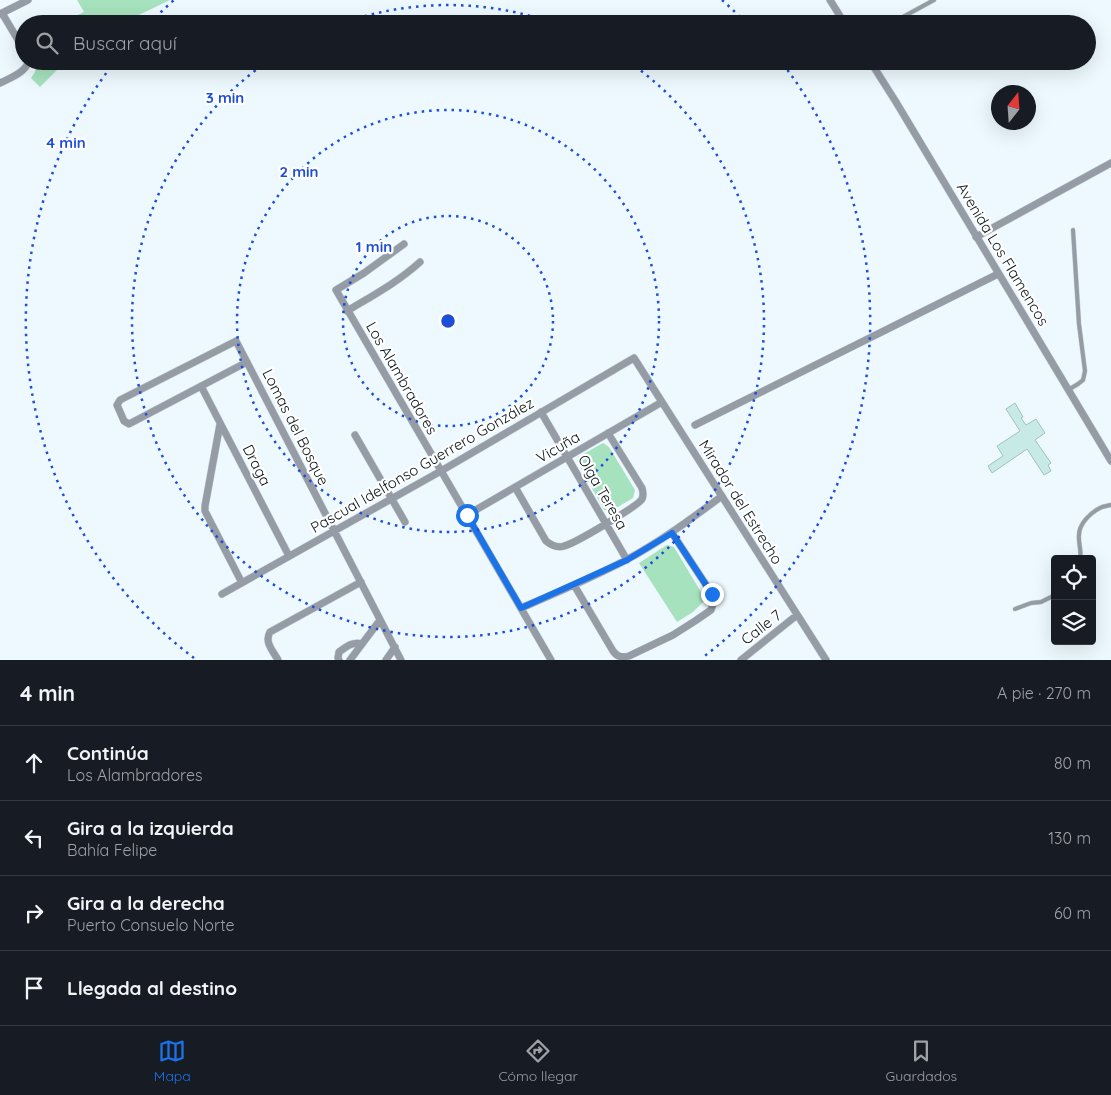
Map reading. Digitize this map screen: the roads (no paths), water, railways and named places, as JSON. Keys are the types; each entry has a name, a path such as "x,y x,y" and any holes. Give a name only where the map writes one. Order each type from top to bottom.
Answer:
{"street":[{"path":"15,36 1,14 28,0"},
{"path":"830,0 839,15"},
{"path":"0,83 24,70"},
{"name":"Avenida Los Flamencos","path":"876,70 1111,461"},
{"path":"976,236 1111,163"},
{"name":"Los Alambradores","path":"404,244 336,290 551,660"},
{"path":"347,311 385,288 420,262"},
{"path":"695,425 998,274"},
{"name":"Lomas del Bosque","path":"201,386 129,424 124,421 117,405 120,400 236,341 401,660"},
{"name":"Pascual Idelfonso Guerrero González","path":"222,594 440,471 634,358"},
{"name":"Mirador del Estrecho","path":"634,358 826,660"},
{"path":"201,386 247,362"},
{"name":"Draga","path":"201,386 289,556"},
{"name":"Vicuña","path":"467,515 662,402"},
{"name":"Olga Teresa","path":"541,412 627,560"},
{"path":"220,423 205,511 242,583"},
{"path":"515,487 546,541 550,544 565,546 606,524 639,503 643,494 642,488 608,433"},
{"path":"355,435 405,522"},
{"path":"521,608 627,560 672,533 722,496"},
{"path":"574,585 615,654 621,657 629,656 673,634 711,610 714,601 712,594 672,533"},
{"path":"278,660 267,639 268,634 272,630 361,582"},
{"name":"Calle 7","path":"741,660 797,616"},
{"path":"350,660 380,620"},
{"path":"339,660 339,652 349,645 356,642 362,644"},
{"path":"386,660 395,647"}],"lane":[{"path":"906,15 934,0"},
{"path":"1068,390 1083,380 1085,371 1079,324 1072,230"},
{"path":"1081,555 1078,534 1082,526 1088,517 1100,507 1111,505"},
{"path":"1015,609 1031,603 1041,602 1051,597"}]}
